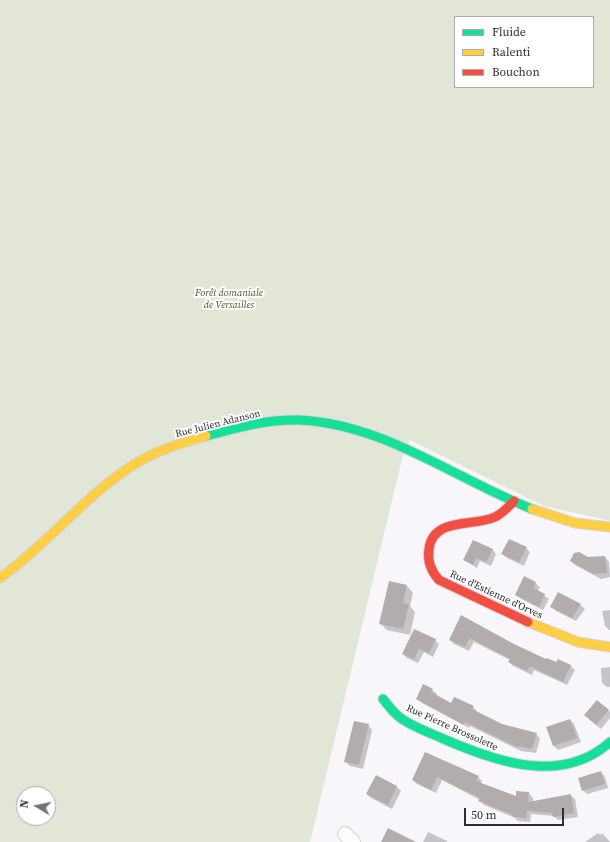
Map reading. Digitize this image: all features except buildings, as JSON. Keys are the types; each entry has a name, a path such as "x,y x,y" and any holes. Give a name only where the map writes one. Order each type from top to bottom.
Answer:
{"main road":[{"name":"Rue Julien Adanson","path":"0,578 31,555 115,479 144,459 156,452 190,441 260,424 308,421 355,429 393,444 514,501 563,520 583,524 610,526"},
{"name":"Rue d'Estienne d'Orves","path":"514,501 508,510 495,517 441,529 433,535 428,552 431,572 439,580 543,629 578,642 610,647"},
{"name":"Rue Pierre Brossolette","path":"383,699 398,716 415,725 485,757 509,764 538,768 556,767 582,760 610,742"}],"green space":[{"name":"Forêt domaniale de Versailles","path":"0,0 610,0 610,521 544,506 410,440 402,459 310,842 0,842"}],"traffic: fast":[{"path":"206,436 275,421 298,420 329,423 360,431 418,454 503,497 532,509"},
{"path":"383,699 396,715 412,725 486,756 508,762 550,766 571,763 591,755 610,742"}],"traffic: slow":[{"path":"0,578 18,565 117,476 152,455 178,444 206,436"},
{"path":"532,509 575,523 610,527"},
{"path":"528,622 578,642 610,647"}],"traffic: jam":[{"path":"514,501 503,512 495,517 446,527 438,532 432,539 429,549 429,562 439,580 528,622"}]}
